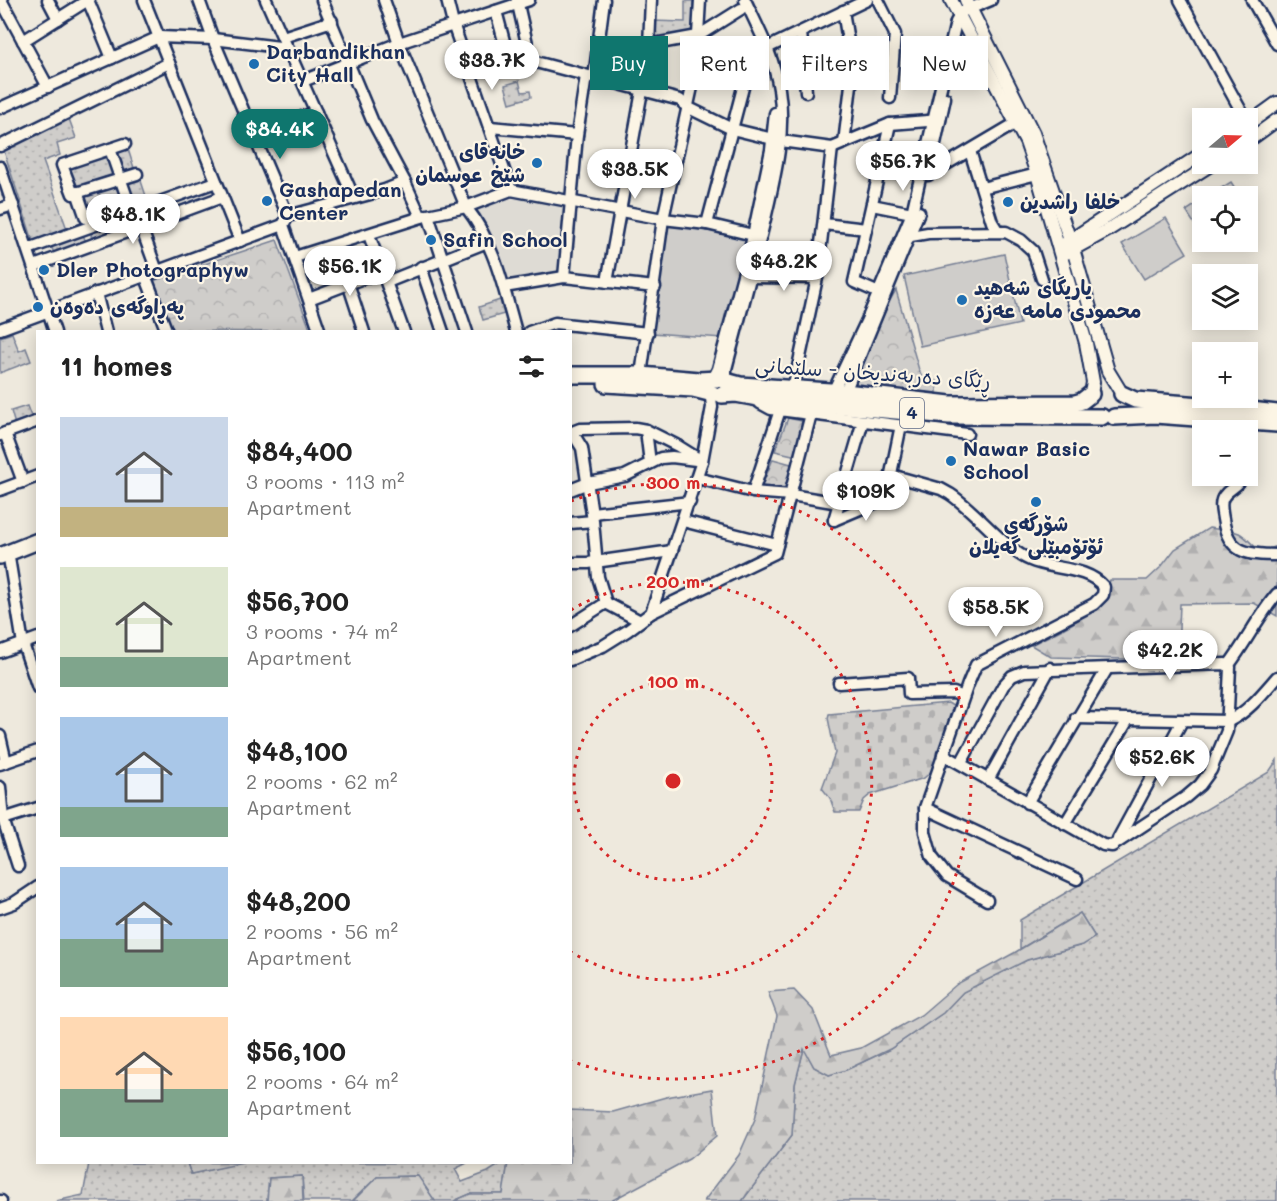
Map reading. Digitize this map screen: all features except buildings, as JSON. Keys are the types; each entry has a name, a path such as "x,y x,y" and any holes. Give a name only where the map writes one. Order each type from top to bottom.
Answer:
{"highway":[{"name":"4","path":"572,375 641,375 717,388"},
{"name":"4","path":"572,383 693,389 717,388"},
{"name":"ڕێگای دەربەندیخان - سلێمانی","path":"717,388 734,384 950,404 1075,403 1091,394"},
{"name":"ڕێگای دەربەندیخان - سلێمانی","path":"717,388 758,398 949,416 1108,417 1214,412 1277,413"},
{"name":"ڕێگای دەربەندیخان - سلێمانی","path":"1121,391 1135,400 1214,412 1228,420"},
{"path":"1091,394 1091,406 1097,415 1108,417 1122,410 1124,399 1121,391"},
{"name":"ڕێگای دەربەندیخان - سلێمانی","path":"1258,425 1277,424"},
{"path":"3,559 36,542"},
{"path":"3,559 36,548"}],"main road":[{"path":"951,0 973,9 1033,133 1066,248 1093,381 1091,394"},
{"path":"973,9 1066,248 1108,371 1121,391"},
{"path":"1258,117 1277,103"},
{"path":"1258,134 1277,120"},
{"path":"1105,225 1192,161"},
{"path":"1066,248 1194,174"}],"street":[{"path":"1,0 48,87"},
{"path":"48,0 58,19"},
{"path":"23,41 88,0 111,58"},
{"path":"144,0 240,241"},
{"path":"199,0 213,39 254,134 286,221 295,257 319,330"},
{"path":"266,0 354,198"},
{"path":"322,0 372,120 424,216 444,261 467,330"},
{"path":"384,0 399,44 466,207 487,242 504,287 515,330"},
{"path":"447,0 453,24 511,190"},
{"path":"597,36 604,0"},
{"path":"649,36 651,0"},
{"path":"698,36 700,0"},
{"path":"769,48 867,0"},
{"path":"878,0 895,34 890,98"},
{"path":"1180,0 1239,108"},
{"path":"1252,0 1277,44"},
{"path":"303,81 453,24 522,1 531,61"},
{"path":"698,36 741,3 757,36"},
{"path":"839,392 911,236 923,200 950,44 956,22 973,9"},
{"path":"496,11 510,53 517,57 590,77 577,135 564,277"},
{"path":"843,11 849,48 851,85 844,143"},
{"path":"283,38 332,21"},
{"path":"801,32 806,92"},
{"path":"0,108 159,37 213,39 288,48"},
{"path":"0,146 169,63"},
{"path":"717,388 726,369 751,277 777,140 774,93 769,72"},
{"path":"638,90 680,100 687,107 732,129 777,140 832,148 890,124 936,121"},
{"path":"641,375 663,219 691,90"},
{"path":"707,224 742,90"},
{"path":"607,282 642,91"},
{"path":"254,134 316,112"},
{"path":"839,392 912,213 936,121"},
{"path":"928,176 1016,123"},
{"path":"879,293 854,282 890,124"},
{"path":"490,127 577,135"},
{"path":"651,612 702,461 717,388 777,140"},
{"path":"125,144 62,165 73,194 136,174"},
{"path":"794,390 817,278 832,148"},
{"path":"110,149 143,226 157,271"},
{"path":"970,151 992,222 997,230"},
{"path":"0,167 54,330"},
{"path":"981,188 1037,174"},
{"path":"28,249 86,223 136,211 216,182"},
{"path":"0,329 240,241 286,221 405,182"},
{"path":"295,257 424,216 466,207 511,190 621,212 707,224 753,235"},
{"path":"77,192 91,245"},
{"path":"178,196 183,212"},
{"path":"34,266 222,197"},
{"path":"0,209 13,204"},
{"path":"872,205 912,213"},
{"path":"824,224 866,229"},
{"path":"911,236 928,233 997,230 1005,232 1021,240 1033,251 1042,279"},
{"path":"369,235 403,330"},
{"path":"387,282 487,242"},
{"path":"421,267 441,330"},
{"path":"309,299 382,271"},
{"path":"145,275 166,330"},
{"path":"504,287 564,277 655,287"},
{"path":"751,277 817,278"},
{"path":"348,283 363,330"},
{"path":"96,293 105,330"},
{"path":"535,330 555,323 648,333"},
{"path":"758,398 763,406 771,409 967,434"},
{"path":"753,492 780,410"},
{"path":"572,659 603,646 651,612 775,553 811,414"},
{"path":"863,421 834,520 886,498 901,425"},
{"path":"23,482 2,434 36,422"},
{"path":"572,432 579,429 635,428 646,430 702,461"},
{"path":"646,430 650,463"},
{"path":"572,433 582,448 593,517 598,577 606,603 640,621"},
{"path":"572,489 588,483 625,476 650,463 672,457 702,461"},
{"path":"891,476 941,489 1028,559 1086,575 1104,587 1103,596 1094,604 976,665 963,697 925,808 925,832 932,857 947,876 987,900"},
{"path":"0,490 36,477"},
{"path":"697,478 753,492 791,495 839,503"},
{"path":"1235,486 1223,496 1221,506 1225,529 1235,548 1249,554 1277,555"},
{"path":"572,522 593,517 690,502"},
{"path":"683,521 777,545"},
{"path":"572,563 588,563 672,551"},
{"path":"3,559 23,644 36,682"},
{"path":"1228,666 1249,636 1263,610 1277,594"},
{"path":"572,625 606,603"},
{"path":"0,652 36,639"},
{"path":"961,763 1003,686 1009,679 1024,671 1050,668 1107,669 1225,664 1228,666"},
{"path":"943,754 1102,845 1109,846 1185,797 1200,785 1216,762 1229,721 1230,669 1228,666"},
{"path":"988,780 1050,668"},
{"path":"1027,803 1107,669"},
{"path":"1076,718 1229,721 1252,703 1277,677"},
{"path":"839,683 908,678 909,694 954,693 963,697"},
{"path":"1065,824 1128,720"},
{"path":"1117,842 1182,721"},
{"path":"0,736 3,763 36,752"},
{"path":"0,787 3,825 18,866"},
{"path":"925,808 1077,879"},
{"path":"3,825 36,809"},
{"path":"0,908 14,903 36,888"}],"shaded area":[{"path":"506,199 525,199 565,205 562,272 508,283 477,210 483,204"}],"green space":[{"path":"685,1 693,1 693,33 671,39 668,39 668,36 652,36 652,21 685,22"},
{"path":"519,81 522,92 530,91 531,97 510,103 505,85"},
{"path":"68,116 76,138 57,144 60,155 43,161 67,229 33,241 3,148"},
{"path":"127,146 134,168 123,171 116,150"},
{"path":"109,152 117,174 74,188 67,166"},
{"path":"140,178 146,196 132,200 126,183"},
{"path":"117,184 125,210 92,221 84,195"},
{"path":"1192,207 1192,220 1186,211"},
{"path":"135,217 139,218 138,223 95,238 91,236 92,232"},
{"path":"1166,218 1187,253 1144,279 1122,244"},
{"path":"668,225 748,237 723,338 652,333"},
{"path":"83,235 86,242 54,253 51,246"},
{"path":"277,240 310,329 172,330 153,281"},
{"name":"یاریگاى شه‌هید محمودى مامه‌ عه‌زه","path":"1004,254 1020,324 920,346 904,276"},
{"path":"896,290 919,370 923,378 937,381 937,393 854,385"},
{"path":"500,300 504,314 483,320 479,307"},
{"path":"12,333 19,351 26,348 31,361 0,373 0,337"},
{"path":"27,406 32,419 15,425 11,411"},
{"path":"788,418 806,422 797,456 775,451"},
{"path":"773,459 795,465 788,493 762,486"},
{"path":"1209,528 1239,533 1259,549 1277,546 1277,616 1254,603 1180,604 1178,655 1126,659 1051,657 1031,645 1067,627 1089,612 1098,603 1110,580 1147,580 1175,549"},
{"path":"948,703 953,706 954,711 936,767 924,778 870,795 864,800 859,812 835,812 830,798 822,788 835,753 829,714"},
{"path":"1277,760 1277,1201 742,1201 792,1135 795,1084 804,1048 814,1067 829,1075 846,1070 890,1049 943,1013 963,992 1027,960 1083,945 1095,937 1080,913 1020,949 1020,920 1269,772"},
{"path":"1080,913 1095,937 1082,945 1027,960 963,992 943,1013 890,1049 846,1070 829,1075 814,1067 804,1049 795,1084 792,1135 742,1201 704,1201 739,1155 755,1119 777,1016 768,992 794,990 813,1010 831,1055 861,1048 921,1015 957,984"},
{"path":"712,1089 717,1136 689,1159 611,1201 454,1201 470,1194 503,1194 508,1164 572,1164 572,1110 613,1112 666,1097"},
{"path":"89,1164 187,1164 191,1174 234,1164 465,1164 455,1169 462,1182 488,1172 500,1164 508,1164 503,1194 470,1194 454,1201 435,1201 417,1176 377,1177 352,1201 304,1201 302,1176 269,1178 267,1201 56,1201 83,1195"},
{"path":"188,1164 238,1164 191,1174"},
{"path":"302,1176 303,1201 267,1201 269,1178"},
{"path":"418,1176 435,1201 353,1201 377,1177"}],"place":[{"name":"Darbandikhan City Hall","path":"254,64"},
{"name":"خانەقای شێخ عوسمان","path":"537,163"},
{"name":"Gashapedan Center","path":"267,201"},
{"name":"خلفا راشدين","path":"1008,202"},
{"name":"Safin School","path":"431,240"},
{"name":"Dler Photographyw","path":"44,270"},
{"name":"یاریگاى شه‌هید محمودى مامه‌ عه‌زه","path":"962,300"},
{"name":"پەڕاوگەی دەوەن","path":"38,307"},
{"name":"Nawar Basic School","path":"951,461"},
{"name":"شۆرگه‌ى ئۆتۆمبێلى گه‌یلان","path":"1036,502"}]}
